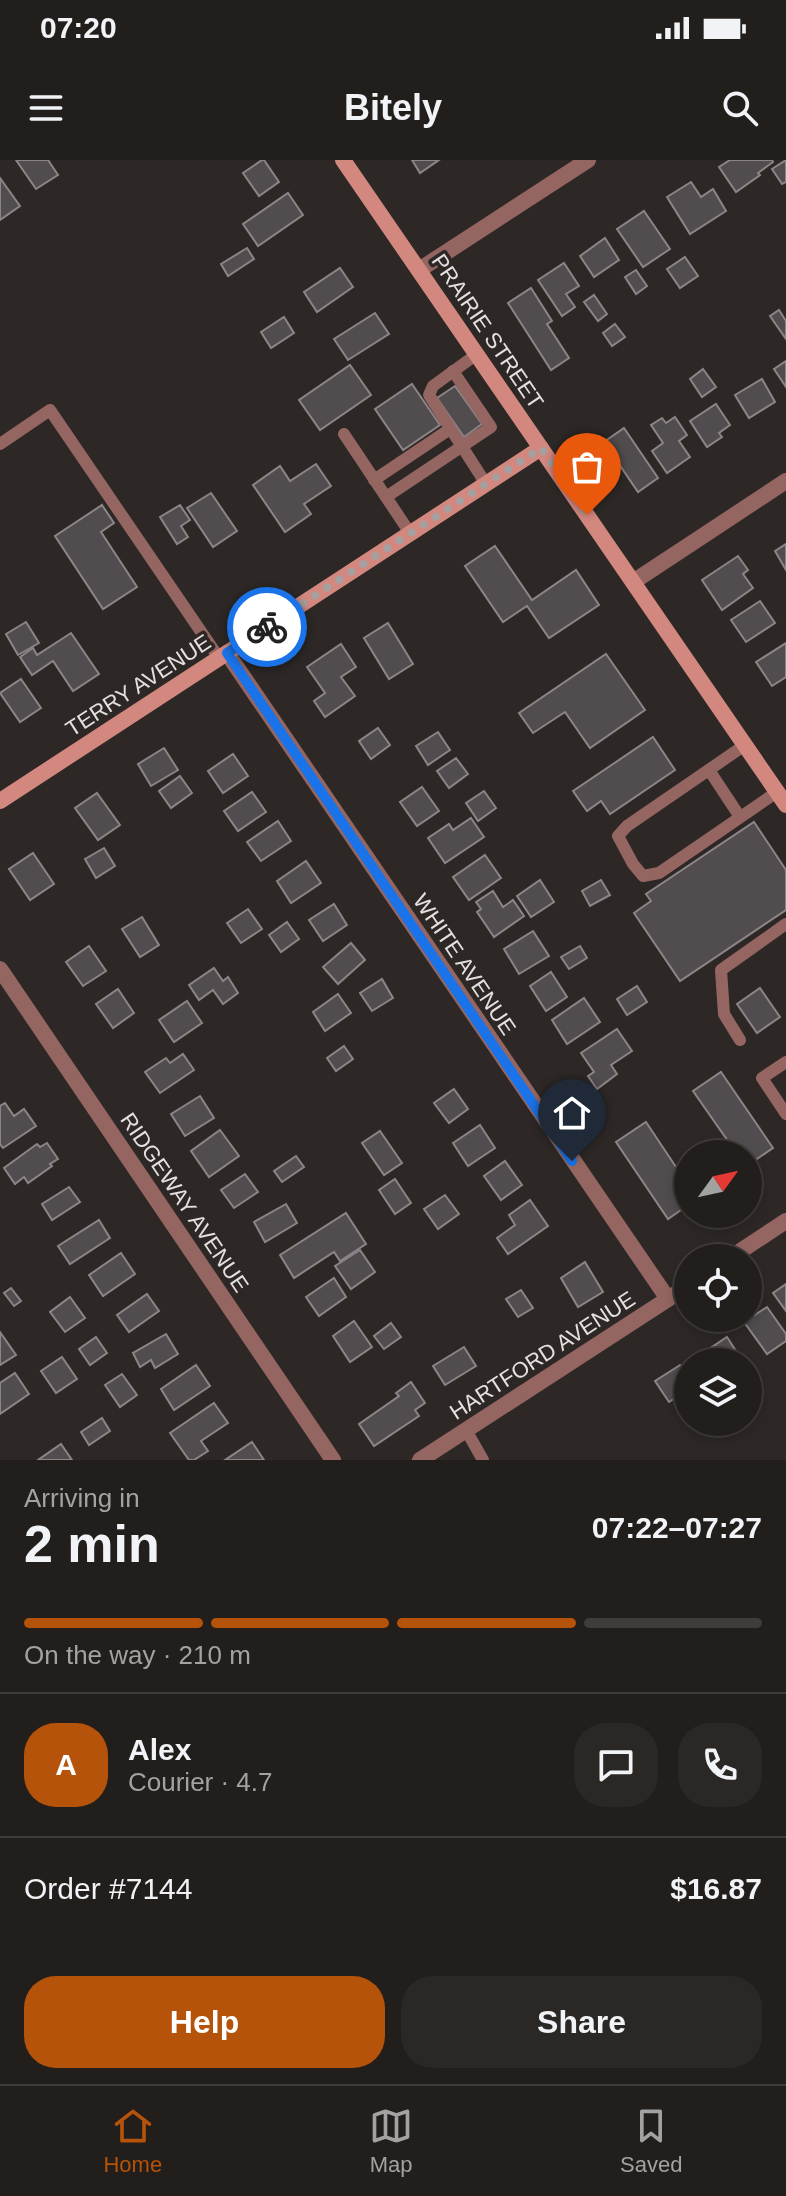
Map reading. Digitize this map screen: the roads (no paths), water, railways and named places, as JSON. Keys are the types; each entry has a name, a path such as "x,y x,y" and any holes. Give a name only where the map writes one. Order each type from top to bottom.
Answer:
{"street":[{"name":"PRAIRIE STREET","path":"343,160 782,799"},
{"path":"419,270 588,160"},
{"name":"TERRY AVENUE","path":"0,801 541,448"},
{"path":"633,582 786,481"},
{"name":"WHITE AVENUE","path":"223,656 668,1299"},
{"name":"RIDGEWAY AVENUE","path":"0,969 333,1460"},
{"path":"751,1244 786,1221"},
{"name":"HARTFORD AVENUE","path":"420,1460 674,1295"}],"lane":[{"path":"477,354 433,386 429,395 486,484"},
{"path":"386,497 491,427 453,371"},
{"path":"0,444 50,410 223,656"},
{"path":"374,480 450,429"},
{"path":"344,434 410,533"},
{"path":"745,745 627,826 618,836 633,864 643,876 659,873 740,817 782,799"},
{"path":"709,770 740,817"},
{"path":"740,1040 724,1014 721,970 785,928"},
{"path":"786,1062 762,1078 786,1114"},
{"path":"466,1430 483,1460"}]}
